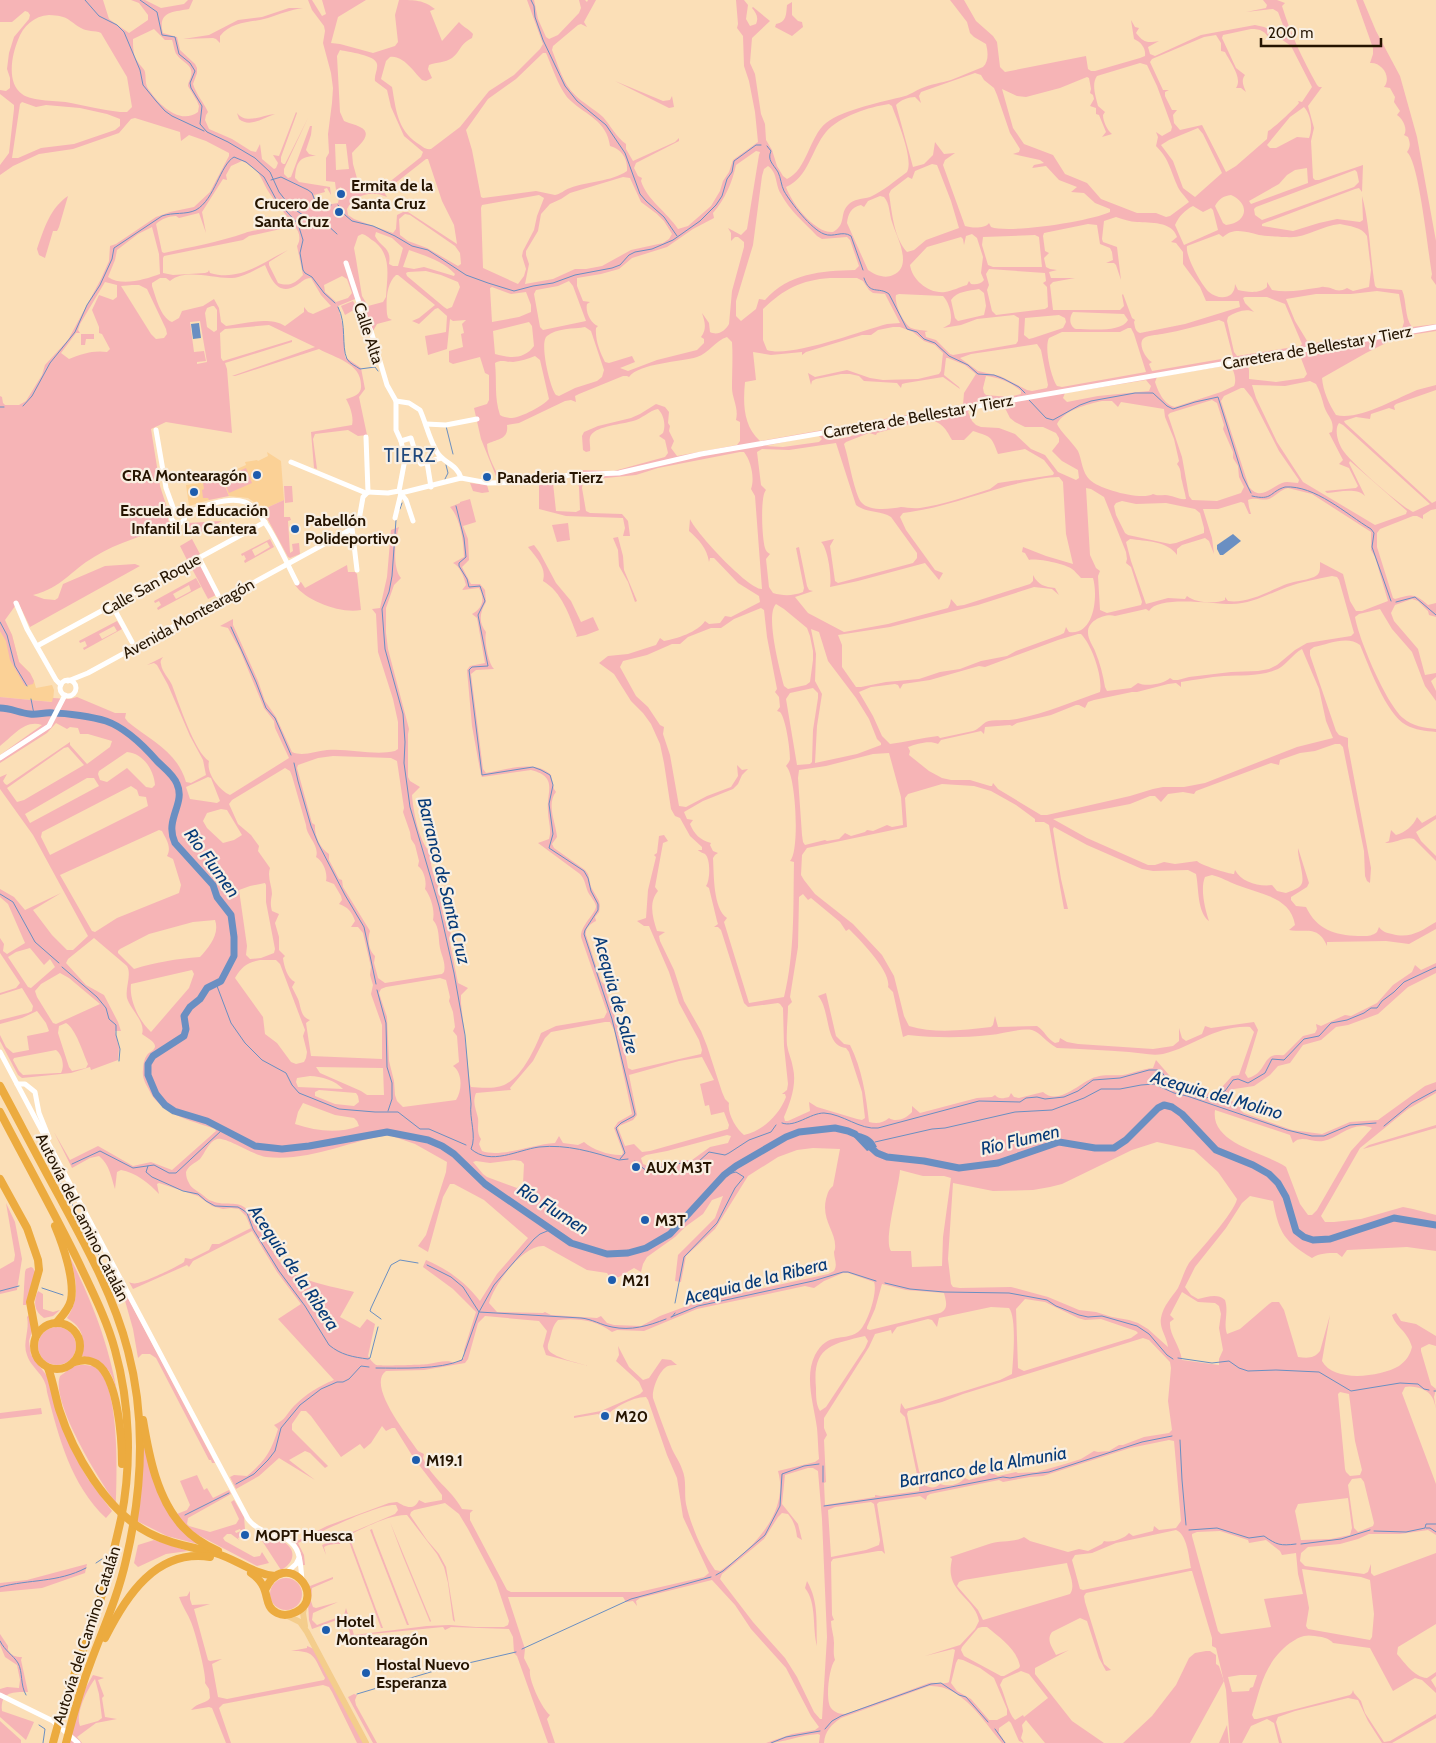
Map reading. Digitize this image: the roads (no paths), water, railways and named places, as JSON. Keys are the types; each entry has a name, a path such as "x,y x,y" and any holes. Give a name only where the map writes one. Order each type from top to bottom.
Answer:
{"highway":[{"name":"Autovía del Camino Catalán","path":"0,1086 101,1276 118,1317 129,1352 136,1390 140,1444 136,1512 117,1593 80,1693 67,1743"},
{"name":"Autovía del Camino Catalán","path":"2,1115 71,1246 95,1297 115,1350 123,1388 127,1424 126,1484 121,1518 97,1612 64,1701 54,1743"},
{"path":"2,1115 56,1228 65,1256 70,1276 71,1298 68,1307 56,1323"},
{"path":"0,1179 26,1228 38,1260 39,1270 30,1302 36,1335 33,1348 38,1360 48,1368 59,1370 74,1362 84,1360 102,1368 110,1383 119,1423 122,1450 121,1518"},
{"path":"32,1314 48,1325"},
{"path":"36,1335 48,1325 56,1323 69,1327 77,1336 80,1349 74,1362"},
{"path":"129,1352 139,1393 151,1462 169,1508 178,1521 188,1532 205,1544 260,1577 286,1573 302,1580 307,1591 305,1603 300,1610 286,1615 272,1609 266,1599 260,1577"},
{"path":"48,1368 59,1409 66,1426 88,1469 118,1510 140,1528 167,1540 216,1554 237,1563"},
{"path":"53,1381 59,1370"},
{"path":"67,1743 82,1695 104,1640 123,1605 137,1586 155,1570 165,1564 185,1557 214,1557 237,1563"},
{"path":"265,1590 275,1576"}],"main road":[{"path":"305,1603 303,1621 307,1632"},
{"path":"286,1615 300,1622 307,1632 366,1743"}],"street":[{"name":"Calle Alta","path":"346,263 360,306 371,331 387,385 396,401 395,425 405,459"},
{"name":"Carretera de Bellestar y Tierz","path":"367,493 400,492 461,478 488,482 541,482 569,475 618,473 701,454 1436,326"},
{"path":"396,401 409,403 420,410 436,452 441,458 455,467 461,478"},
{"path":"426,424 446,424 477,419"},
{"path":"156,430 166,488 174,510 171,517 175,523 179,524 184,521 185,514"},
{"path":"357,570 352,528 361,515 363,497 367,493 366,437"},
{"path":"400,440 411,438 417,458 421,464 441,458"},
{"path":"395,518 405,459 417,458"},
{"path":"291,462 367,493"},
{"path":"428,462 431,486"},
{"path":"400,492 406,500 413,521"},
{"path":"185,514 226,501 240,500 247,502 257,509 297,583"},
{"path":"174,510 181,510 185,514"},
{"name":"Calle San Roque","path":"37,646 265,522"},
{"name":"Avenida Montearagón","path":"68,680 88,673 330,542 352,528"},
{"path":"199,558 218,595"},
{"path":"16,604 37,646 56,680 61,685"},
{"path":"112,605 132,642"},
{"name":"Avenida Montearagón","path":"76,688 78,682 88,673"},
{"path":"0,758 44,730 52,722 64,698 71,696 75,692 74,683 68,680 61,685 60,691 64,698"},
{"path":"0,1052 248,1519 261,1531 287,1539 293,1544 299,1555 302,1580"},
{"path":"17,1084 29,1086 35,1092 39,1113 53,1151"},
{"path":"286,1573 296,1564 299,1555"},
{"path":"0,1696 53,1721 78,1743"}],"water":[{"path":"199,323 201,338 193,339 191,324"},
{"path":"1233,534 1241,541 1223,555 1220,555 1217,545"},
{"path":"848,1131 869,1137 877,1147 867,1151"}],"waterway":[{"path":"85,0 99,16 117,25 124,32 140,70 143,85 165,111 204,131"},
{"name":"Barranco de Santa Cruz","path":"140,0 157,12 162,35 175,37 179,54 190,63 195,71 190,83 202,106 200,124 207,132 255,158 270,172 279,192 290,206 310,220 325,223 337,234"},
{"path":"531,0 543,40 565,86 577,101 606,125 625,153 640,194 664,217 677,236"},
{"path":"338,205 352,221 373,226 412,246 428,250 466,275 514,291 553,283 575,275 612,268 620,265 629,255 635,252 652,249 673,240 700,221 716,205 732,172 734,161 756,145 761,145"},
{"path":"767,146 771,151 770,159 778,172 784,191 796,209 813,227 824,234 848,234 851,236 863,270"},
{"path":"23,406 32,396 50,363 75,332 87,305 100,285 112,259 114,248 162,216 196,210 203,205 213,191 225,167 234,157 246,162 264,177 277,201 298,224 303,240 300,253 303,270 312,277 324,293 335,303"},
{"path":"271,180 281,177 312,193 317,206 331,205"},
{"path":"864,278 866,284 872,289 889,294 907,329 917,332 924,339 935,343 949,356 968,365 978,374 994,375 1004,379 1019,387 1025,393"},
{"path":"338,307 341,314 344,348 347,359 351,364 360,369 375,367 378,371"},
{"path":"1029,400 1046,418 1053,420 1091,401 1135,393 1153,393 1173,409 1218,397 1243,477 1251,493"},
{"path":"446,426 453,454"},
{"name":"Barranco de Santa Cruz","path":"445,479 448,473 446,465"},
{"path":"1252,496 1267,497 1285,487 1308,491 1319,495 1371,529 1374,533 1372,547 1391,601"},
{"name":"Barranco de Santa Cruz","path":"400,509 402,503"},
{"name":"Acequia de Salze","path":"456,506 464,538 466,557 459,563 459,566 467,579 469,587 480,586 485,601 478,615 488,666 472,667 469,670 482,775 533,767 550,775 553,785 549,804 553,834 549,848 584,871 598,904 598,910 584,934 612,1019 635,1114 616,1128 625,1153 620,1159"},
{"name":"Barranco de Santa Cruz","path":"396,520 392,576 389,592 382,609 385,649 403,714 404,763 410,807 439,906 465,1035 473,1133 471,1149 479,1154 496,1157 549,1146 569,1148 619,1160 628,1159"},
{"path":"1396,602 1415,597 1436,615"},
{"path":"0,622 7,635 15,666 27,686"},
{"path":"231,627 266,708 275,718 291,755"},
{"path":"31,699 34,714"},
{"name":"Río Flumen","path":"0,708 30,714 65,714 106,721 140,743 176,781 179,798 173,819 172,834 175,843 213,885 217,897 231,915 234,956 221,981 207,988 200,999 190,1007 184,1016 186,1029 184,1036 153,1056 148,1064 148,1075 156,1094 165,1105 174,1111 207,1121 255,1146 282,1149 387,1132 428,1140 454,1154 485,1184 571,1243 607,1254 628,1253 646,1248 670,1234 724,1175 786,1137 799,1132 835,1128 855,1134"},
{"path":"294,763 311,826 318,843 364,927 376,984"},
{"name":"Acequia de la Ribera","path":"0,894 13,902 35,942 59,963"},
{"name":"Acequia de la Ribera","path":"62,967 97,997 106,1008 109,1019 116,1025 116,1035 120,1049 119,1061"},
{"path":"782,1123 792,1124 813,1115 824,1113 838,1116 865,1127 878,1128 979,1101 1020,1102 1026,1098 1064,1097 1078,1091 1093,1080 1120,1078 1149,1070 1160,1070 1177,1088 1204,1098 1211,1097 1225,1091 1233,1080 1238,1079 1248,1083 1265,1073 1272,1059 1284,1060 1304,1039 1319,1036 1331,1023 1347,1020 1371,1008 1377,1008 1382,1001 1404,982 1436,967"},
{"path":"217,986 231,1023 245,1043 262,1060 286,1073 292,1085 299,1093 339,1109 398,1112 420,1129 429,1129 466,1145"},
{"path":"377,990 386,1023 387,1067 392,1083 392,1099 388,1111"},
{"name":"Acequia del Molino","path":"875,1142 1015,1112 1052,1110 1084,1098 1101,1089 1120,1089 1154,1084 1174,1093 1287,1130 1312,1136 1324,1136 1350,1125 1376,1123"},
{"name":"Acequia del Molino","path":"1384,1126 1412,1103 1436,1090"},
{"name":"Río Flumen","path":"867,1144 877,1153 887,1157 924,1161 959,1168 998,1163 1059,1142 1095,1148 1114,1148 1126,1140 1158,1108 1164,1105 1172,1107 1182,1114 1216,1150 1253,1165 1269,1174 1278,1183 1286,1197 1296,1231 1304,1237 1313,1240 1330,1239 1394,1218 1436,1225"},
{"path":"635,1161 649,1171 671,1164 698,1162 709,1152 725,1155 749,1140 771,1132 776,1125"},
{"path":"72,1164 100,1151 133,1168 154,1165 169,1173 176,1173 222,1130"},
{"name":"Acequia de la Ribera","path":"148,1166 146,1172 152,1177 183,1191 198,1194 215,1206 238,1207 247,1213 253,1229 279,1271 305,1306 329,1345 347,1355 368,1359 370,1358 378,1327"},
{"path":"55,1172 99,1255"},
{"path":"675,1303 684,1257 717,1223 735,1188 744,1177 736,1172 724,1175"},
{"path":"376,1368 431,1367 462,1360 479,1312 494,1285 534,1239 552,1229"},
{"name":"Acequia de la Ribera","path":"381,1319 370,1311 391,1265 400,1260 418,1263"},
{"name":"Acequia de la Ribera","path":"427,1265 451,1277 463,1287 479,1312 581,1318 619,1328 646,1326 666,1319"},
{"name":"Acequia de la Ribera","path":"671,1317 698,1306 813,1281 843,1272 876,1281"},
{"name":"Acequia de la Ribera","path":"885,1283 910,1289 944,1292 1009,1293 1047,1300 1056,1306 1079,1315 1088,1317 1102,1316 1137,1326 1149,1334 1167,1355 1173,1359"},
{"path":"0,1291 19,1286"},
{"path":"42,1288 63,1295"},
{"name":"Acequia de la Ribera","path":"672,1317 675,1313"},
{"name":"Acequia de la Ribera","path":"1178,1358 1212,1363 1229,1361 1239,1368 1248,1371 1319,1372 1351,1391 1400,1383 1418,1384 1424,1389 1429,1390"},
{"path":"236,1484 254,1474 268,1460 275,1451 281,1428 300,1405 321,1389 349,1379 361,1366 369,1367"},
{"name":"Barranco de la Almunia","path":"824,1506 925,1492 1003,1477 1010,1478 1049,1472 1142,1442 1172,1436"},
{"name":"Barranco de la Almunia","path":"1180,1440 1186,1525"},
{"name":"Barranco de la Almunia","path":"716,1575 765,1535 780,1506 782,1474 804,1466 819,1464"},
{"name":"Barranco de la Almunia","path":"823,1466 823,1482"},
{"path":"185,1515 229,1493"},
{"name":"Barranco de la Almunia","path":"1374,1531 1406,1532 1425,1528 1426,1524 1436,1524"},
{"name":"Barranco de la Almunia","path":"1189,1530 1217,1528 1249,1538 1264,1536 1279,1544 1296,1544"},
{"path":"1426,1528 1436,1532"},
{"name":"Barranco de la Almunia","path":"1301,1544 1341,1539 1370,1530"},
{"path":"96,1563 102,1559"},
{"path":"0,1587 65,1576 86,1568"},
{"name":"Barranco de la Almunia","path":"522,1649 631,1599 711,1577"},
{"path":"0,1641 18,1663 26,1695"},
{"name":"Barranco de la Almunia","path":"357,1694 434,1671 516,1652"},
{"path":"825,1729 832,1721 841,1716 931,1684 941,1683 959,1695 966,1697 988,1722"},
{"path":"39,1725 45,1729 43,1743"},
{"path":"995,1729 1005,1743"},
{"path":"771,1743 786,1737 820,1731"}],"place":[{"name":"Ermita de la Santa Cruz","path":"341,194"},
{"name":"Crucero de Santa Cruz","path":"339,212"},
{"name":"CRA Montearagón","path":"257,475"},
{"name":"Panaderia Tierz","path":"487,477"},
{"name":"Escuela de Educación Infantil La Cantera","path":"194,492"},
{"name":"Pabellón Polideportivo","path":"295,529"},
{"name":"AUX M3T","path":"636,1167"},
{"name":"M3T","path":"645,1220"},
{"name":"M21","path":"612,1280"},
{"name":"M20","path":"605,1416"},
{"name":"M19.1","path":"416,1460"},
{"name":"MOPT Huesca","path":"245,1535"},
{"name":"Hotel Montearagón","path":"326,1630"},
{"name":"Hostal Nuevo Esperanza","path":"366,1673"}],"district":[{"name":"TIERZ","path":"410,455"}]}
